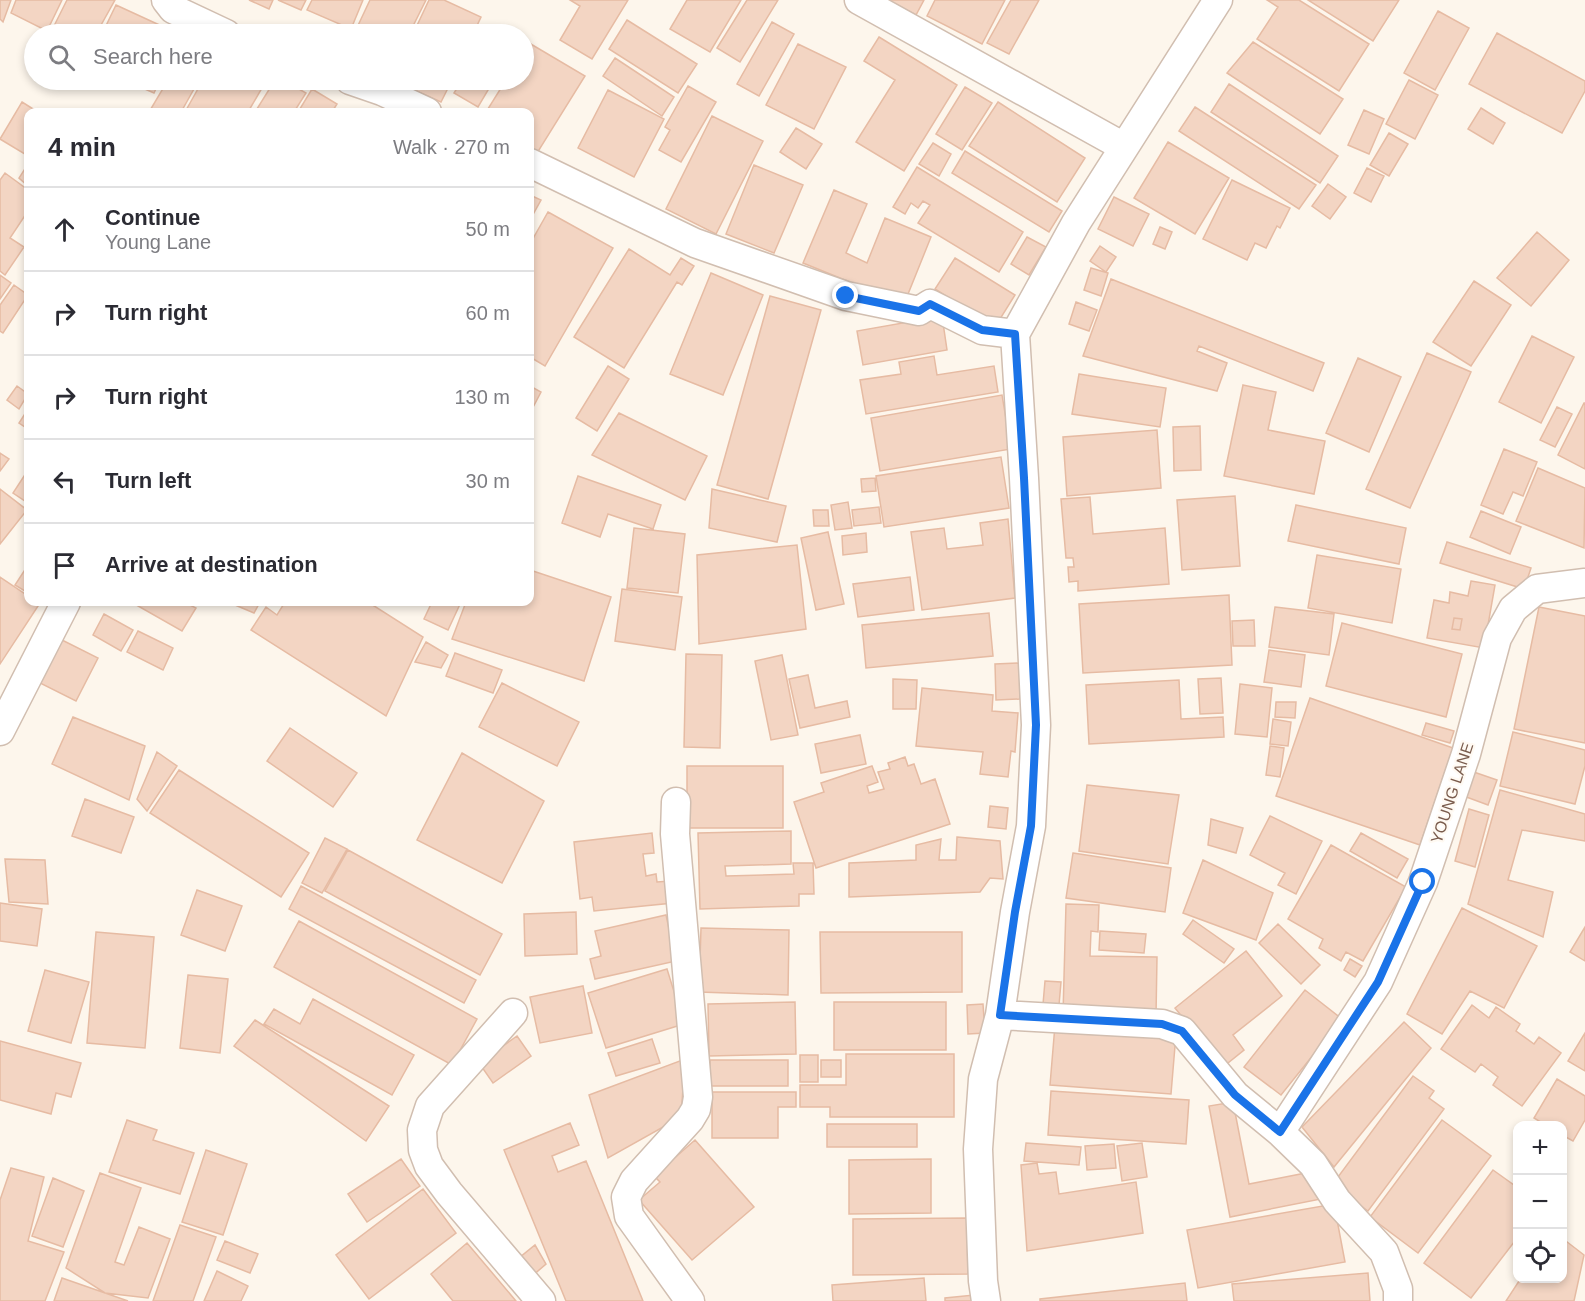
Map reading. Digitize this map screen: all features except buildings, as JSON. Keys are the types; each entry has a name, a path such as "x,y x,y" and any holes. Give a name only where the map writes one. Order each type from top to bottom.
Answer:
{"street":[{"path":"166,0 172,9 204,24"},
{"path":"859,0 1124,147"},
{"path":"986,1301 983,1281 978,1149 983,1079 1000,1015 1015,912 1031,826 1036,725 1015,334 1076,223 1218,0"},
{"path":"361,90 375,102 406,108"},
{"path":"534,164 706,247 846,296 919,311 930,304 982,330 1015,334"},
{"name":"YOUNG LANE","path":"1280,1132 1383,972 1423,882 1466,754 1497,638 1513,609 1537,589 1585,583"},
{"path":"0,731 64,606"},
{"path":"676,802 675,834 698,1097 696,1109 690,1119 634,1181 626,1197 629,1216 690,1301"},
{"path":"513,1013 430,1106 422,1130 423,1150 429,1166 449,1193 541,1301"},
{"path":"1000,1015 1162,1024 1182,1031 1235,1095 1280,1132 1313,1164 1337,1200 1384,1252 1398,1289 1398,1301"}],"route":[{"path":"846,296 919,311 930,304 982,330 1015,334 1036,725 1031,826 1015,912 1000,1015 1162,1024 1182,1031 1235,1095 1280,1132 1378,982 1423,882"}]}
